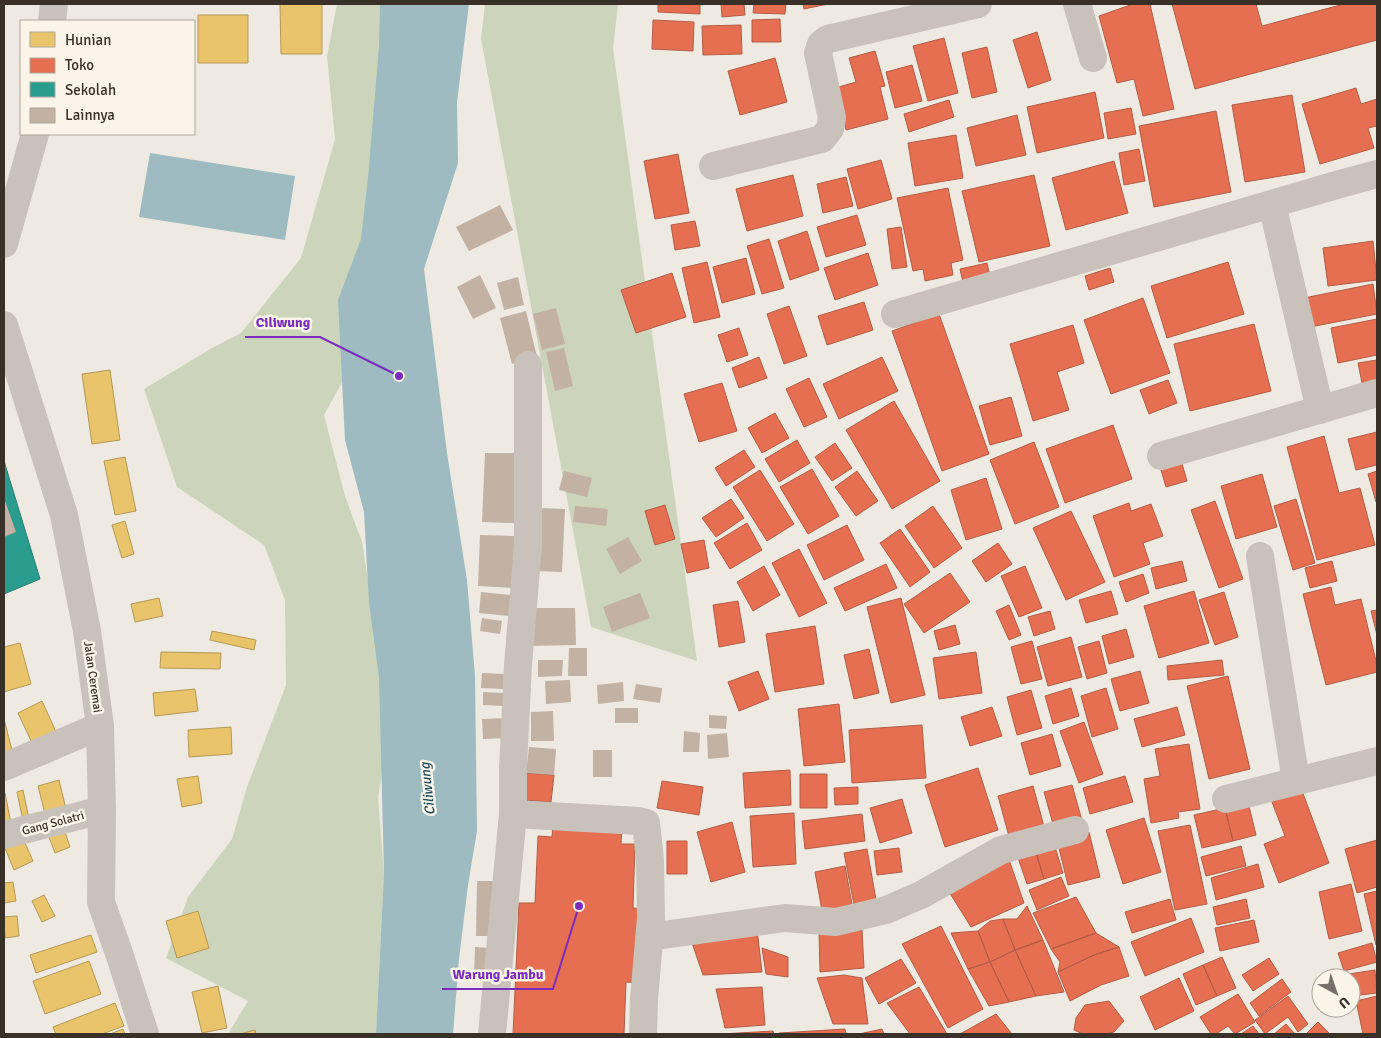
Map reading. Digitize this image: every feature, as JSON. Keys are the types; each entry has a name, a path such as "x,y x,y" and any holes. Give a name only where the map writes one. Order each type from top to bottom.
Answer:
{"street":[{"path":"52,20 54,4"},
{"path":"713,166 822,139 830,129 832,118 818,53 821,44 828,39 978,4"},
{"path":"1077,4 1093,58"},
{"path":"4,244 35,135"},
{"path":"896,314 1377,174"},
{"path":"1272,204 1320,410"},
{"name":"Jalan Ceremai","path":"4,324 64,515 87,632 100,726 102,810 101,902 145,1034"},
{"path":"492,1034 513,814 513,769 518,665 528,546 528,365"},
{"path":"1161,456 1377,393"},
{"path":"1260,556 1296,781"},
{"path":"4,767 100,726"},
{"path":"1226,799 1377,761"},
{"name":"Gang Solatri","path":"4,836 102,810"},
{"path":"513,814 639,821 646,823 651,918 643,1034"},
{"path":"649,937 785,918 836,922 886,910 921,895 1001,850 1075,830"}],"green space":[{"path":"337,4 388,4 349,370 324,415 345,496 362,542 372,605 389,685 385,756 378,797 384,874 376,1034 228,1034 248,1001 166,958 188,897 232,839 247,787 286,685 285,600 264,545 177,487 144,389 212,348 241,333 301,258 335,139 327,56"},
{"path":"485,4 618,4 613,48 697,661 591,627 481,39"}],"water":[{"path":"380,4 469,4 457,102 458,163 424,269 447,453 467,580 475,676 477,831 459,959 453,1034 376,1034 384,873 379,677 369,603 364,512 345,440 338,300 361,239 379,47"},
{"path":"150,153 295,176 285,240 139,217"}],"building: Hunian":[{"path":"280,4 322,4 322,54 281,54"},
{"path":"198,15 248,15 248,63 198,63"},
{"path":"110,370 120,440 92,444 82,374"},
{"path":"125,457 136,511 115,515 104,461"},
{"path":"125,521 134,554 122,558 112,525"},
{"path":"159,598 163,616 135,622 131,604"},
{"path":"212,631 256,640 254,650 210,640"},
{"path":"20,643 31,684 4,692 4,647"},
{"path":"161,652 221,653 220,669 160,668"},
{"path":"195,689 198,711 155,716 153,693"},
{"path":"42,701 57,734 33,745 18,713"},
{"path":"4,719 12,750 4,753"},
{"path":"231,727 232,754 189,757 188,730"},
{"path":"198,776 202,803 182,807 177,779"},
{"path":"59,780 66,809 45,814 38,786"},
{"path":"23,790 30,824 24,826 17,792"},
{"path":"4,794 11,823 4,824"},
{"path":"62,823 70,847 55,853 46,829"},
{"path":"22,836 33,861 14,870 4,846"},
{"path":"13,882 16,901 4,903 4,883"},
{"path":"44,895 55,916 42,922 32,901"},
{"path":"198,911 209,948 177,958 166,921"},
{"path":"17,916 19,936 5,938 4,917"},
{"path":"91,935 97,952 36,973 30,955"},
{"path":"89,961 101,994 45,1014 33,981"},
{"path":"218,986 227,1028 202,1033 192,992"},
{"path":"115,1003 124,1026 102,1034 56,1034 53,1027"},
{"path":"123,1029 125,1034 110,1034"},
{"path":"255,1030 256,1034 240,1034"}],"building: Toko":[{"path":"658,4 700,4 700,14 658,12"},
{"path":"721,4 744,4 745,15 722,17"},
{"path":"754,4 786,4 785,14 753,13"},
{"path":"803,4 828,4 804,9"},
{"path":"1133,4 1150,4 1174,109 1143,116 1134,79 1117,83 1099,16"},
{"path":"1172,4 1256,4 1262,26 1344,4 1377,4 1377,40 1195,89"},
{"path":"780,19 781,42 752,42 752,20"},
{"path":"653,20 694,22 693,51 652,49"},
{"path":"741,25 742,54 703,55 702,26"},
{"path":"1037,32 1051,80 1028,88 1013,40"},
{"path":"944,38 958,93 928,101 913,46"},
{"path":"987,47 997,92 972,98 962,53"},
{"path":"875,51 885,86 880,87 888,119 846,130 835,88 856,82 849,58"},
{"path":"775,58 787,102 740,115 728,71"},
{"path":"912,65 922,101 895,108 886,72"},
{"path":"1356,88 1361,104 1377,99 1377,126 1368,128 1374,148 1320,164 1302,104"},
{"path":"1095,92 1104,138 1037,153 1027,107"},
{"path":"1292,95 1305,172 1245,182 1232,105"},
{"path":"949,100 954,117 909,132 904,114"},
{"path":"1131,108 1136,134 1108,139 1104,113"},
{"path":"1216,111 1231,192 1154,207 1139,126"},
{"path":"1017,115 1026,155 976,166 967,128"},
{"path":"956,135 963,178 915,186 908,143"},
{"path":"1139,149 1145,181 1124,185 1119,153"},
{"path":"678,154 689,213 655,219 644,161"},
{"path":"881,160 892,199 858,209 847,169"},
{"path":"1114,161 1128,213 1066,230 1052,178"},
{"path":"793,175 803,216 747,231 736,189"},
{"path":"1034,175 1050,246 979,262 962,191"},
{"path":"846,177 853,206 823,213 817,184"},
{"path":"948,188 963,260 951,263 953,275 925,281 923,269 913,271 897,198"},
{"path":"857,215 866,245 826,257 817,227"},
{"path":"695,221 700,246 675,250 671,225"},
{"path":"901,227 907,267 892,269 887,229"},
{"path":"807,231 819,270 790,280 778,241"},
{"path":"769,239 784,288 762,294 747,246"},
{"path":"1373,241 1377,280 1328,286 1323,248"},
{"path":"868,253 878,285 835,300 824,268"},
{"path":"746,258 755,294 722,303 713,267"},
{"path":"707,262 720,317 694,323 682,268"},
{"path":"1228,262 1244,314 1167,338 1151,286"},
{"path":"987,263 991,281 964,287 960,269"},
{"path":"1110,268 1114,282 1089,290 1085,276"},
{"path":"672,273 686,317 636,333 621,290"},
{"path":"1373,284 1377,314 1310,327 1304,298"},
{"path":"1143,298 1170,373 1111,394 1084,320"},
{"path":"864,302 873,330 827,345 818,316"},
{"path":"789,306 807,356 784,364 767,314"},
{"path":"939,314 989,454 942,471 892,331"},
{"path":"1377,319 1377,355 1338,363 1331,328"},
{"path":"1254,324 1271,391 1190,411 1174,344"},
{"path":"1073,325 1084,363 1057,372 1069,410 1033,421 1010,344"},
{"path":"739,328 748,355 727,362 718,335"},
{"path":"759,357 767,378 739,388 732,368"},
{"path":"882,357 898,391 839,419 823,384"},
{"path":"1377,360 1377,380 1362,383 1358,363"},
{"path":"809,378 827,417 804,427 786,389"},
{"path":"1168,380 1177,403 1149,414 1140,390"},
{"path":"722,383 737,431 699,442 684,394"},
{"path":"1011,397 1022,436 990,445 979,406"},
{"path":"894,401 940,481 892,509 846,430"},
{"path":"775,413 789,438 762,453 748,428"},
{"path":"1113,425 1132,479 1065,503 1046,449"},
{"path":"1377,432 1377,465 1356,470 1348,439"},
{"path":"1324,436 1339,493 1360,488 1375,545 1317,560 1287,447"},
{"path":"797,440 810,463 779,482 765,459"},
{"path":"1034,442 1059,507 1015,524 990,460"},
{"path":"835,443 852,468 832,481 815,457"},
{"path":"744,450 755,467 726,486 715,468"},
{"path":"1180,457 1187,481 1166,487 1159,463"},
{"path":"812,469 839,516 808,534 780,487"},
{"path":"760,470 794,524 767,541 733,487"},
{"path":"857,471 878,501 856,516 835,487"},
{"path":"1377,471 1377,501 1376,502 1368,474"},
{"path":"1262,474 1277,527 1236,539 1221,486"},
{"path":"986,478 1002,529 966,540 951,490"},
{"path":"731,499 744,518 716,537 702,518"},
{"path":"1296,499 1315,563 1293,570 1274,506"},
{"path":"1215,501 1243,579 1219,588 1191,510"},
{"path":"1129,503 1131,511 1151,504 1163,536 1143,543 1150,564 1114,577 1093,516"},
{"path":"665,505 675,539 655,545 645,511"},
{"path":"933,506 962,548 934,568 905,526"},
{"path":"1071,511 1105,582 1066,600 1033,528"},
{"path":"747,523 762,550 730,569 714,543"},
{"path":"847,525 864,560 824,580 807,545"},
{"path":"900,529 930,572 910,587 880,543"},
{"path":"704,540 709,568 687,573 681,544"},
{"path":"998,543 1012,564 986,582 972,561"},
{"path":"799,549 827,603 799,617 772,563"},
{"path":"1182,561 1187,581 1156,589 1151,568"},
{"path":"1332,561 1337,581 1310,588 1305,568"},
{"path":"886,564 897,588 845,611 834,588"},
{"path":"764,566 780,595 753,611 737,582"},
{"path":"1025,566 1042,608 1019,617 1001,576"},
{"path":"950,573 970,602 924,633 904,604"},
{"path":"1143,574 1149,593 1126,602 1119,582"},
{"path":"1331,587 1335,605 1361,599 1377,672 1326,685 1303,594"},
{"path":"1111,591 1118,614 1086,623 1079,600"},
{"path":"1194,591 1209,643 1159,658 1144,606"},
{"path":"1224,592 1238,637 1215,645 1199,600"},
{"path":"901,598 925,695 891,703 867,607"},
{"path":"738,601 745,642 719,647 713,605"},
{"path":"1009,605 1021,635 1009,640 996,611"},
{"path":"1377,610 1377,635 1371,611"},
{"path":"1050,611 1055,629 1034,636 1028,617"},
{"path":"955,625 960,644 939,650 934,631"},
{"path":"815,626 824,684 775,692 766,634"},
{"path":"1126,629 1134,657 1109,664 1102,636"},
{"path":"1071,637 1082,677 1048,686 1037,647"},
{"path":"1032,641 1042,679 1021,684 1011,647"},
{"path":"1099,641 1107,673 1087,679 1078,647"},
{"path":"869,649 879,693 854,699 844,655"},
{"path":"976,652 982,693 939,699 933,658"},
{"path":"1222,660 1224,675 1168,680 1167,666"},
{"path":"758,671 769,699 739,711 728,682"},
{"path":"1140,671 1149,703 1120,711 1111,679"},
{"path":"1228,676 1250,769 1209,779 1187,686"},
{"path":"1071,688 1079,716 1053,724 1045,696"},
{"path":"1106,688 1118,729 1092,737 1081,696"},
{"path":"1031,690 1042,728 1017,735 1007,697"},
{"path":"839,704 845,762 804,766 798,709"},
{"path":"992,707 1002,736 970,746 961,717"},
{"path":"1177,707 1185,735 1142,747 1134,719"},
{"path":"1084,722 1103,774 1079,783 1060,731"},
{"path":"922,725 926,778 852,783 849,730"},
{"path":"1052,734 1061,766 1030,775 1021,743"},
{"path":"1189,744 1200,809 1178,812 1179,818 1151,823 1144,779 1160,776 1155,749"},
{"path":"978,768 998,830 945,847 925,785"},
{"path":"790,770 791,805 745,808 743,773"},
{"path":"526,773 554,775 551,802 524,800"},
{"path":"800,774 827,774 827,808 800,808"},
{"path":"1125,776 1133,802 1090,814 1083,788"},
{"path":"662,781 703,787 699,815 657,808"},
{"path":"1072,785 1083,824 1055,831 1044,792"},
{"path":"1033,786 1045,830 1010,840 998,796"},
{"path":"858,787 858,804 835,805 834,788"},
{"path":"1302,791 1329,863 1279,883 1264,844 1285,836 1272,802"},
{"path":"902,799 912,833 880,843 870,808"},
{"path":"1248,802 1256,835 1233,841 1225,808"},
{"path":"1225,808 1233,841 1202,848 1194,815"},
{"path":"794,813 796,864 753,867 750,816"},
{"path":"862,814 865,841 805,849 802,821"},
{"path":"1144,818 1161,872 1123,884 1106,830"},
{"path":"732,822 745,872 711,882 697,832"},
{"path":"553,823 622,826 621,844 635,844 633,908 645,909 642,983 626,982 624,1034 513,1034 519,903 535,903 538,836 552,837"},
{"path":"1190,825 1207,904 1175,910 1158,831"},
{"path":"1089,832 1100,877 1068,885 1057,840"},
{"path":"1053,840 1063,873 1044,879 1034,846"},
{"path":"1377,840 1377,887 1357,893 1345,849"},
{"path":"667,841 687,841 687,874 667,874"},
{"path":"1034,846 1044,879 1027,884 1016,852"},
{"path":"1241,846 1246,866 1206,876 1201,857"},
{"path":"899,848 902,872 877,875 874,851"},
{"path":"867,849 877,905 855,910 844,853"},
{"path":"1007,854 1024,903 971,927 946,887"},
{"path":"1258,864 1264,887 1216,900 1211,878"},
{"path":"845,866 853,910 823,916 815,872"},
{"path":"1061,877 1069,896 1037,910 1029,890"},
{"path":"1351,884 1362,931 1329,939 1319,892"},
{"path":"1377,891 1377,944 1376,945 1364,894"},
{"path":"1076,897 1096,933 1051,949 1033,913"},
{"path":"1170,899 1176,920 1132,933 1125,912"},
{"path":"1246,899 1250,918 1217,925 1213,907"},
{"path":"1027,906 1043,940 1015,950 1003,919 1017,919"},
{"path":"1191,918 1204,952 1145,976 1131,942"},
{"path":"1003,919 1015,950 990,962 978,931 990,921"},
{"path":"1254,920 1259,942 1220,951 1215,928"},
{"path":"941,926 983,1009 948,1028 902,944"},
{"path":"757,929 762,972 703,975 690,937"},
{"path":"862,930 864,968 820,972 819,931"},
{"path":"978,931 990,962 968,969 951,933"},
{"path":"1096,933 1119,947 1094,955 1058,972 1060,962 1051,949"},
{"path":"1043,940 1064,992 1036,996 1015,950"},
{"path":"1372,943 1377,962 1355,968 1343,968 1338,953"},
{"path":"1119,947 1129,976 1101,985 1070,1001 1058,972 1094,955"},
{"path":"762,948 788,957 788,977 766,974"},
{"path":"1015,950 1036,996 1009,1002 990,962"},
{"path":"1222,957 1236,988 1217,996 1203,965"},
{"path":"1269,958 1279,974 1253,991 1242,975"},
{"path":"901,959 916,983 879,1004 865,978"},
{"path":"990,962 1009,1002 989,1006 968,969"},
{"path":"1203,965 1217,996 1196,1005 1183,974"},
{"path":"1375,970 1377,993 1361,995 1361,972"},
{"path":"844,975 862,978 868,1024 833,1024 817,978"},
{"path":"1179,978 1194,1011 1155,1030 1140,997"},
{"path":"1282,979 1291,992 1259,1016 1250,1003"},
{"path":"762,987 765,1025 725,1028 716,989"},
{"path":"919,987 947,1034 910,1034 887,1003"},
{"path":"1238,994 1255,1022 1235,1034 1228,1026 1216,1034 1211,1034 1200,1017"},
{"path":"1288,996 1308,1024 1298,1032 1288,1017 1265,1034 1255,1020"},
{"path":"1377,996 1377,1034 1363,1034 1360,1018 1361,1000"},
{"path":"1109,1001 1124,1021 1114,1032 1083,1034 1074,1030 1076,1018 1085,1005"},
{"path":"996,1014 1012,1034 960,1034"},
{"path":"1318,1022 1330,1034 1306,1034"},
{"path":"1286,1024 1295,1034 1274,1034"},
{"path":"1253,1026 1259,1034 1241,1034"},
{"path":"845,1029 846,1034 779,1033"},
{"path":"882,1029 884,1034 859,1034"},
{"path":"773,1031 774,1034 721,1034"}],"building: Sekolah":[{"path":"4,461 40,579 4,594"}],"building: Lainnya":[{"path":"500,205 513,230 469,251 456,227"},
{"path":"480,275 496,308 473,319 457,287"},
{"path":"518,277 524,305 504,310 497,283"},
{"path":"556,308 565,344 542,350 533,314"},
{"path":"526,311 537,357 512,364 500,318"},
{"path":"564,348 573,386 555,391 546,352"},
{"path":"485,453 517,453 514,523 482,522"},
{"path":"564,471 592,478 587,497 559,490"},
{"path":"4,498 16,532 4,537"},
{"path":"575,506 608,509 606,526 573,522"},
{"path":"539,508 565,509 562,572 536,571"},
{"path":"480,535 515,536 513,588 478,586"},
{"path":"628,537 642,561 620,574 606,549"},
{"path":"481,592 511,595 509,616 479,613"},
{"path":"640,593 650,618 612,632 603,607"},
{"path":"527,608 575,608 576,645 527,646"},
{"path":"482,618 502,621 500,634 480,631"},
{"path":"569,648 587,648 587,676 568,676"},
{"path":"538,660 563,660 562,676 538,677"},
{"path":"482,673 504,674 503,689 481,688"},
{"path":"570,680 571,702 546,704 545,681"},
{"path":"623,682 624,701 598,704 597,685"},
{"path":"636,684 662,688 660,703 633,699"},
{"path":"483,692 503,693 503,706 483,705"},
{"path":"615,708 638,708 638,723 615,723"},
{"path":"553,711 554,741 531,741 531,712"},
{"path":"709,715 727,716 726,729 709,728"},
{"path":"508,718 509,738 483,739 482,719"},
{"path":"684,731 700,733 699,752 683,752"},
{"path":"727,733 729,757 708,759 707,735"},
{"path":"529,747 556,749 554,775 526,773"},
{"path":"593,750 612,750 612,777 593,777"},
{"path":"477,881 493,881 492,936 476,936"},
{"path":"475,947 490,948 488,976 474,976"}],"place":[{"name":"Ciliwung","path":"399,376"},
{"name":"Warung Jambu","path":"579,906"}]}
